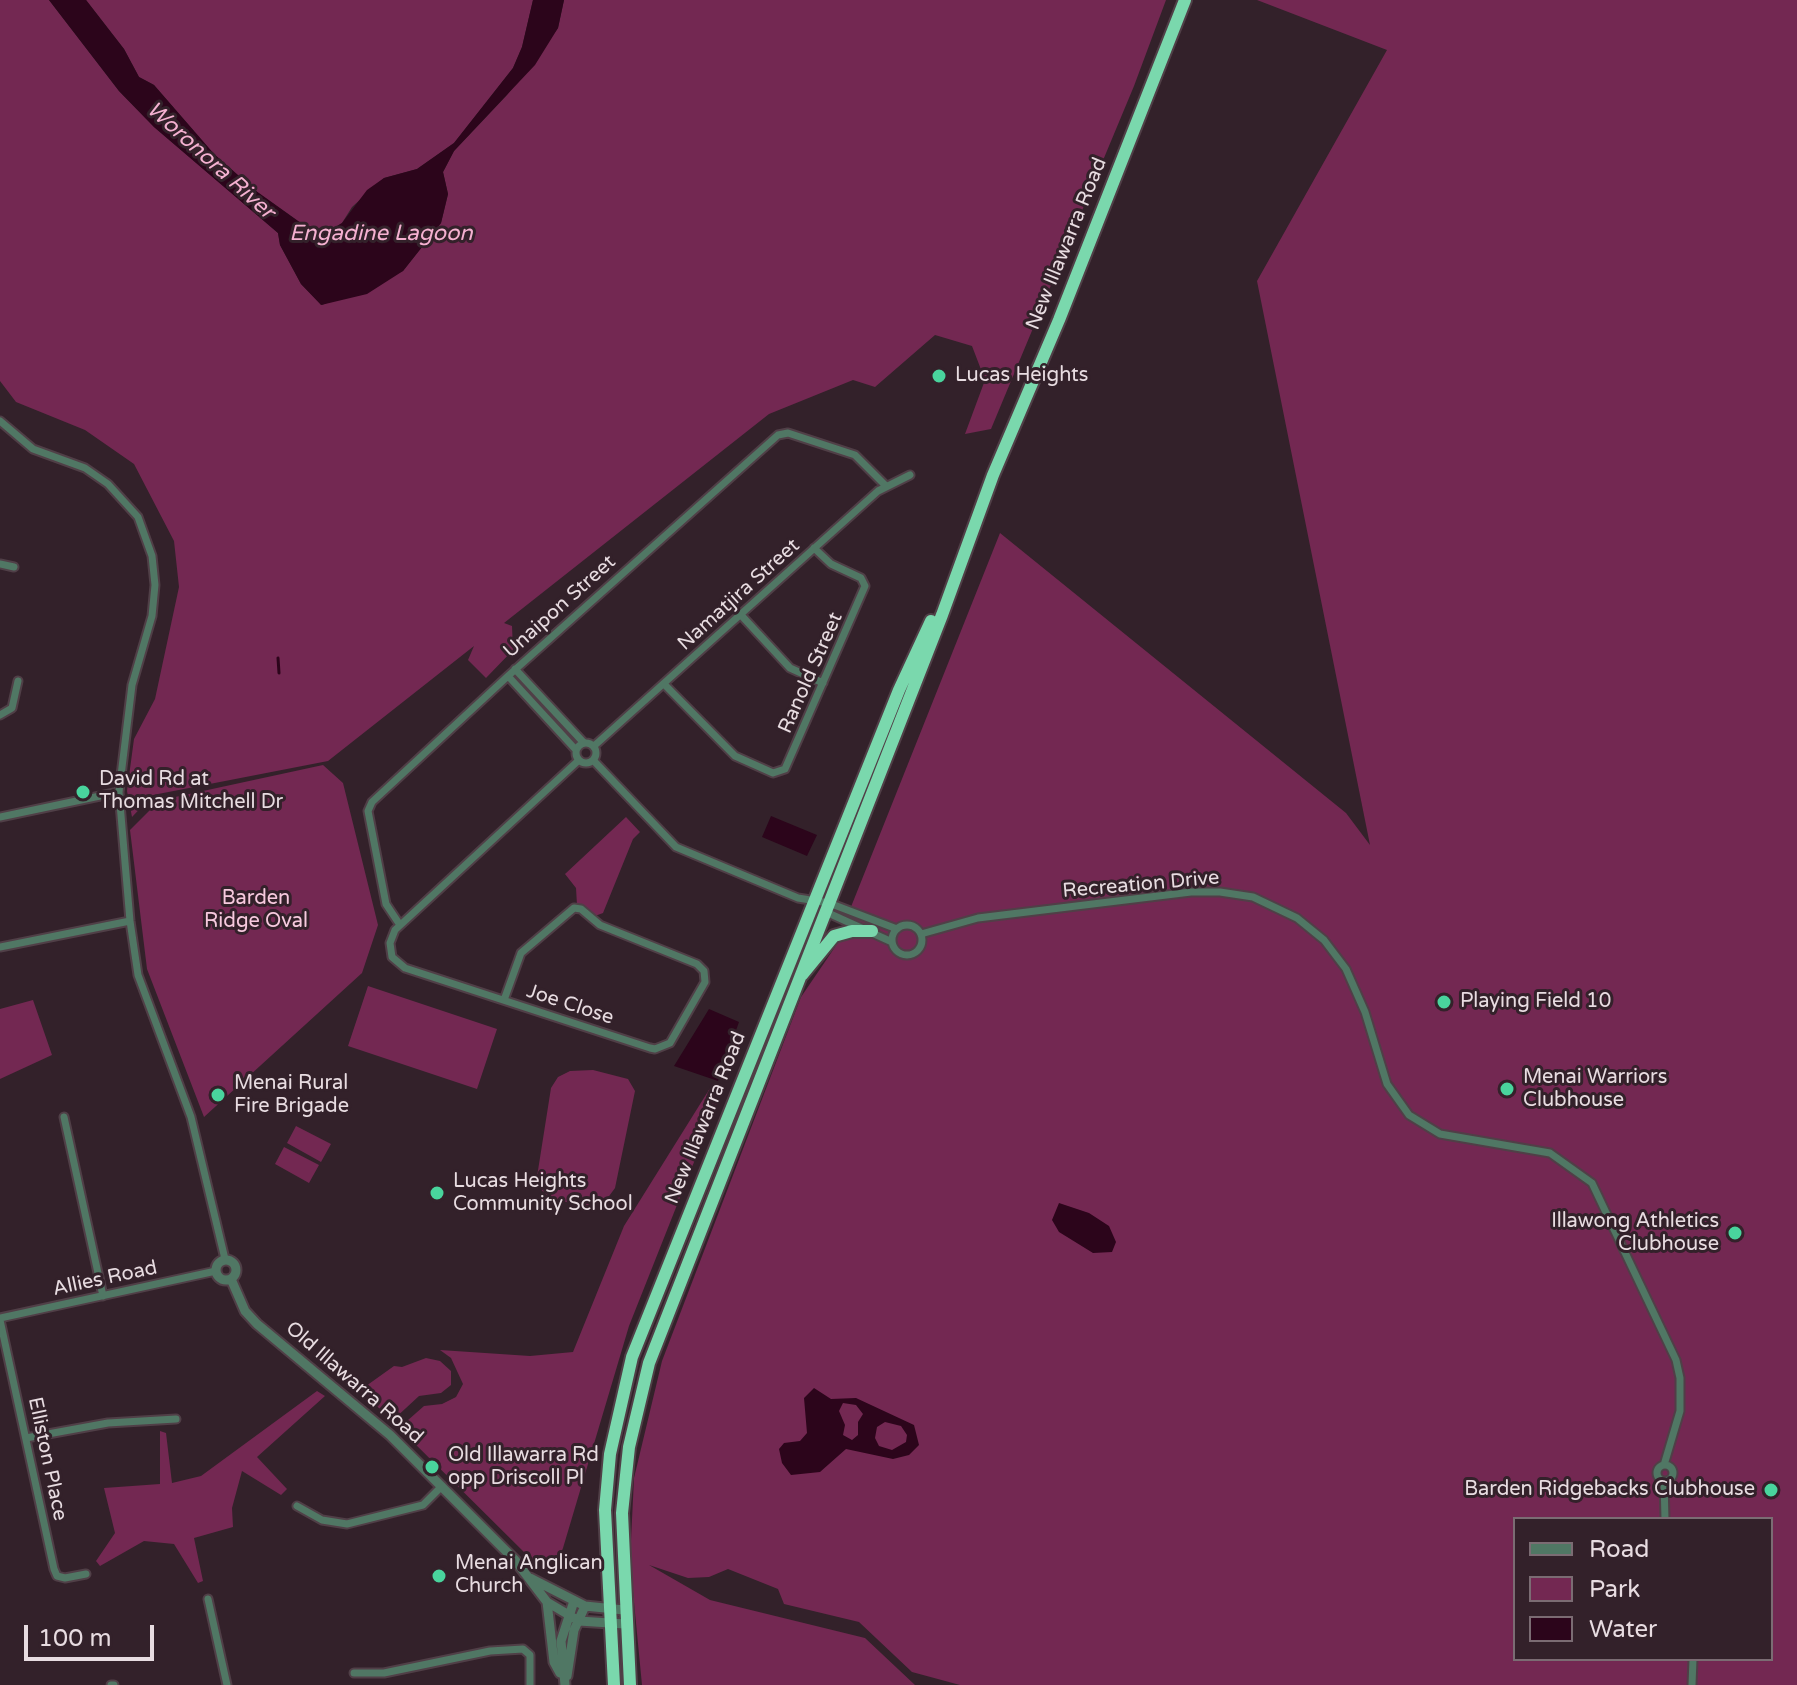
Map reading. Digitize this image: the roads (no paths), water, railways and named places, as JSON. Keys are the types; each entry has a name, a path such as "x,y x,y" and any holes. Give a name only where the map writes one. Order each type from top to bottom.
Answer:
{"highway":[{"name":"New Illawarra Road","path":"630,1685 621,1544 625,1480 649,1363 949,591 1185,0"},
{"name":"New Illawarra Road","path":"614,1685 605,1510 613,1440 632,1357 899,690 935,612 949,591"},
{"path":"796,982 834,936 852,931 872,931"}],"street":[{"path":"0,421 33,449 85,468 108,484 138,517 148,544 155,585 152,616 132,685 119,792 130,921 138,975 191,1117 225,1259 236,1265 231,1279 222,1279 216,1271 217,1265 225,1259"},
{"name":"Unaipon Street","path":"400,925 386,904 368,811 372,802 515,669 778,435 788,433 848,451 862,460 885,485"},
{"name":"Namatjira Street","path":"594,746 885,485 910,475"},
{"name":"Ranold Street","path":"664,684 724,748 747,763 778,773 788,765 864,591 864,581 831,564 814,548"},
{"path":"0,564 14,567"},
{"path":"741,615 790,668 823,683"},
{"path":"515,669 584,743 594,746 596,755 593,760"},
{"path":"508,676 576,750 579,760"},
{"path":"0,715 12,708 18,681"},
{"path":"576,750 584,743"},
{"path":"400,925 579,760 593,760 676,847 741,876 815,903 828,907 897,929 912,926 921,934 920,947 913,953 900,953 892,942 828,907"},
{"path":"0,817 119,792"},
{"name":"Recreation Drive","path":"921,934 978,918 1191,892 1253,897 1297,918 1324,940 1346,969 1365,1012 1387,1084 1409,1115 1440,1134 1550,1153 1592,1183 1676,1360 1680,1378 1680,1411 1664,1465 1673,1474 1664,1481 1665,1517"},
{"name":"Joe Close","path":"400,925 392,936 390,949 395,961 405,968 504,1000 660,1049 670,1043 701,994 705,982 704,971 697,964 600,925 584,911 574,908 521,953 504,1000"},
{"path":"0,947 130,921"},
{"path":"892,942 897,929"},
{"path":"64,1117 103,1296"},
{"name":"Allies Road","path":"0,1319 216,1271"},
{"name":"Old Illawarra Road","path":"231,1279 245,1311 257,1324 390,1435 530,1578 547,1602 579,1621 625,1624"},
{"name":"Elliston Place","path":"0,1319 57,1576 86,1574"},
{"path":"26,1438 108,1423 176,1419"},
{"path":"297,1506 322,1520 347,1524 423,1505 442,1486"},
{"name":"Old Illawarra Road","path":"530,1578 585,1606 609,1611 624,1610"},
{"path":"208,1599 227,1685"},
{"path":"565,1684 561,1641 574,1601"},
{"name":"Old Illawarra Road","path":"547,1602 554,1662 565,1684"},
{"path":"565,1684 570,1647 585,1606"},
{"path":"354,1673 384,1673 508,1649 528,1651 530,1685"},
{"path":"1692,1685 1693,1661"}],"water":[{"path":"49,0 86,0 124,49 139,77 154,85 214,154 256,191 312,231 326,233 342,223 367,190 384,178 417,169 454,143 513,68 522,47 533,0 564,0 558,28 535,65 454,151 443,172 448,194 441,223 403,271 367,294 321,305 301,284 280,245 278,233 154,127 119,91"},
{"path":"771,816 817,835 807,856 762,837"},
{"path":"709,1009 739,1022 718,1081 674,1066"},
{"path":"1059,1203 1089,1213 1109,1226 1116,1242 1112,1252 1093,1253 1059,1232 1052,1220"},
{"path":"814,1388 831,1399 856,1398 914,1425 919,1445 909,1455 893,1459 846,1449 820,1472 791,1475 782,1463 779,1449 784,1443 800,1441 807,1433 804,1398","holes":["843,1403 856,1405 863,1414 858,1422 858,1435 852,1440 843,1435 845,1425 839,1411","885,1422 901,1426 907,1435 906,1442 892,1450 879,1446 875,1438 877,1427"]}],"waterway":[{"path":"278,658 279,673"}],"place":[{"name":"Lucas Heights","path":"939,376"},
{"name":"David Rd at Thomas Mitchell Dr","path":"83,792"},
{"name":"Playing Field 10","path":"1444,1002"},
{"name":"Menai Warriors Clubhouse","path":"1507,1089"},
{"name":"Menai Rural Fire Brigade","path":"218,1095"},
{"name":"Lucas Heights Community School","path":"437,1193"},
{"name":"Illawong Athletics Clubhouse","path":"1735,1233"},
{"name":"Old Illawarra Rd opp Driscoll Pl","path":"432,1467"},
{"name":"Barden Ridgebacks Clubhouse","path":"1771,1490"},
{"name":"Menai Anglican Church","path":"439,1576"}],"water label":[{"name":"Woronora River","path":"210,161"},
{"name":"Engadine Lagoon","path":"381,234"}],"park label":[{"name":"Barden Ridge Oval","path":"256,910"}]}
